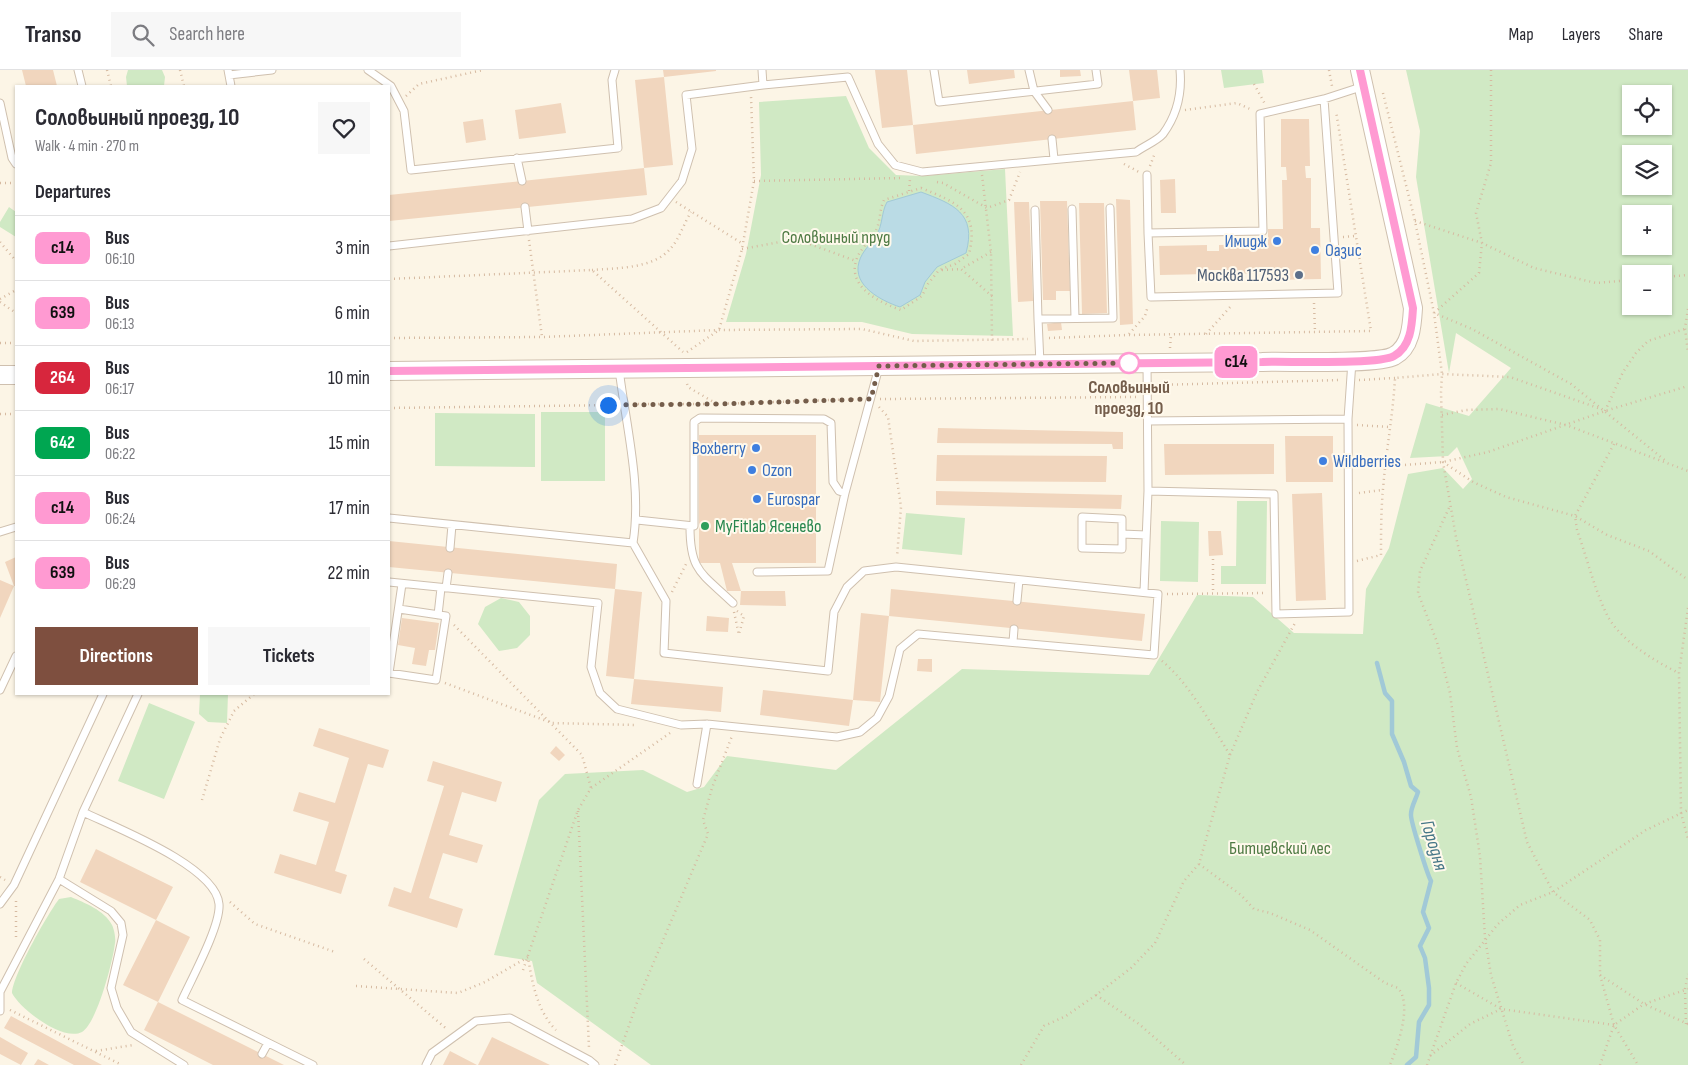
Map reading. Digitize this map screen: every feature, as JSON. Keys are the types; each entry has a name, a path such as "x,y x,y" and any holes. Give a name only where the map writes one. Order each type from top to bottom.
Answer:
{"street":[{"path":"390,372 1375,360 1394,356 1406,344 1412,329 1413,308 1369,81"},
{"path":"0,375 15,375"}],"lane":[{"path":"78,70 82,85"},
{"path":"229,73 272,70"},
{"path":"368,70 390,85"},
{"path":"390,85 404,111 411,170 618,148 612,80 615,70"},
{"path":"762,70 763,85"},
{"path":"934,70 939,102 1098,84 1096,70"},
{"path":"1029,70 1034,91 1048,110"},
{"path":"390,246 632,220 660,208 682,181 692,149 686,95 848,77 878,144 895,165 922,172 1136,152 1162,135 1176,111 1182,85 1180,70"},
{"path":"1148,233 1263,231 1260,114 1334,96 1369,81"},
{"path":"1147,175 1151,297 1338,293 1324,99"},
{"path":"0,103 12,158 15,162"},
{"path":"1052,139 1054,159"},
{"path":"517,158 522,181"},
{"path":"525,207 528,231"},
{"path":"1038,319 1113,318 1110,208"},
{"path":"1072,209 1075,318"},
{"path":"1035,210 1040,364"},
{"path":"1148,491 1274,494 1276,614 1349,612 1348,422 1352,360"},
{"path":"1144,592 1148,491 1148,363"},
{"path":"757,572 828,571 845,493 879,366"},
{"path":"390,582 598,602 591,667 600,692 617,709 681,725 707,724 837,737 860,732 877,718 889,696 900,649 918,634 1154,655 1158,594 896,567 864,571 846,587 834,612 828,671 664,653 666,601 634,543 637,520 619,369"},
{"path":"637,520 694,526 694,422 700,418 824,419 830,422 833,482 839,491 845,493"},
{"path":"1148,421 1348,422"},
{"path":"1082,517 1122,520 1122,534 1122,548 1082,548 1082,517"},
{"path":"390,518 634,543"},
{"path":"450,548 452,525"},
{"path":"690,526 690,550 694,565 733,604"},
{"path":"0,532 15,527"},
{"path":"1122,534 1146,535"},
{"path":"390,673 436,680 444,588 448,573"},
{"path":"1017,601 1019,580"},
{"path":"390,667 402,584"},
{"path":"399,609 442,616"},
{"path":"1013,642 1014,629"},
{"path":"0,690 15,658"},
{"path":"0,904 14,885 103,695"},
{"path":"1,1009 0,992 60,879 83,812 138,695"},
{"path":"697,784 707,724"},
{"path":"83,812 187,863 210,884 219,903 216,925 182,1000 314,1065"},
{"path":"60,879 111,911 121,923 123,935 110,988 117,1008 131,1032 184,1065"},
{"path":"426,1065 432,1053 476,1021 510,1018 590,1060 595,1065"},
{"path":"262,1054 268,1042"}],"path":[{"path":"107,70 111,85"},
{"path":"180,70 184,85"},
{"path":"399,102 418,84 483,70"},
{"path":"390,338 542,337 719,330 862,329 914,341 992,341 1128,335 1371,331 1329,70"},
{"path":"1434,313 1479,273 1482,243 1476,213 1491,163 1492,70"},
{"path":"1369,81 1415,221 1434,313 1442,374 1443,462 1450,506 1483,658 1527,842 1552,892 1590,920 1600,940 1600,975 1614,1026 1638,1065"},
{"path":"1254,84 1269,112"},
{"path":"592,270 685,354 719,330 743,244 754,181 751,87"},
{"path":"1176,111 1238,103 1260,114"},
{"path":"935,182 943,183 987,208 1009,200 1024,162"},
{"path":"981,166 991,252 992,341"},
{"path":"909,192 910,178"},
{"path":"754,181 918,179"},
{"path":"0,183 15,183"},
{"path":"921,188 950,200 966,212 971,221 974,237 969,254 955,264 939,270 928,284 922,296 901,310 880,303 862,288 855,270 856,261 866,242 874,233 884,200 921,188"},
{"path":"669,197 743,244"},
{"path":"390,279 629,267 653,261 670,250 691,212"},
{"path":"1415,221 1482,243 1534,268 1596,283 1622,281"},
{"path":"528,231 542,337"},
{"path":"742,248 796,239 856,261"},
{"path":"0,242 15,260"},
{"path":"939,270 961,269 991,252"},
{"path":"961,269 993,297"},
{"path":"1672,276 1688,275"},
{"path":"15,291 0,300 15,313"},
{"path":"1313,294 1315,332"},
{"path":"1206,334 1239,296"},
{"path":"1128,335 1145,316 1151,297"},
{"path":"1688,309 1688,352"},
{"path":"1434,313 1472,329 1571,384 1667,462"},
{"path":"1604,411 1623,372 1636,353 1648,342 1687,328"},
{"path":"0,343 15,343"},
{"path":"687,369 688,387 717,404"},
{"path":"390,408 717,404 871,399 1139,397 1148,385 1351,380 1442,374 1510,377 1604,411"},
{"path":"1348,563 1381,555 1382,490 1389,427 1393,412 1395,378"},
{"path":"1386,459 1404,465 1443,462 1488,452 1604,411 1688,386"},
{"path":"871,399 888,417 901,507 896,567"},
{"path":"1442,415 1466,410 1499,409 1566,425 1688,470"},
{"path":"0,414 15,414"},
{"path":"1348,422 1389,427"},
{"path":"1614,444 1575,516 1576,530 1607,615 1620,632 1634,644 1679,673"},
{"path":"1443,462 1473,482 1506,497 1575,516 1607,535 1649,551 1688,580"},
{"path":"1348,494 1382,490"},
{"path":"1450,506 1420,571 1418,593 1439,650 1450,693 1457,748 1471,797 1480,856 1485,938 1492,975 1514,1046 1524,1065"},
{"path":"666,601 686,564 690,550"},
{"path":"1213,559 1213,594"},
{"path":"1158,594 1275,594"},
{"path":"733,604 744,616 739,635 736,626 733,604"},
{"path":"1688,608 1679,673 1681,813 1688,840"},
{"path":"1021,1065 1044,1026 1066,1016 1096,995 1131,968 1155,943 1184,881 1199,864 1230,755 1257,692 1300,613"},
{"path":"442,616 552,723 582,755 591,788"},
{"path":"1154,655 1172,669 1192,694 1230,755"},
{"path":"436,680 552,723 642,725"},
{"path":"202,800 220,739 234,711 253,695"},
{"path":"523,970 578,810 591,788 681,725"},
{"path":"615,1065 639,997 708,834 703,820 712,788 735,727"},
{"path":"578,810 589,1053 581,1048"},
{"path":"1427,1065 1456,983 1466,964 1485,938 1520,905 1552,892 1646,830 1688,810"},
{"path":"1199,864 1241,894 1254,909 1270,913 1310,930 1385,983 1398,988 1405,1004 1398,1044 1390,1065"},
{"path":"210,884 254,924 334,952"},
{"path":"14,885 17,915 15,964"},
{"path":"356,986 458,993 485,982 528,957"},
{"path":"528,957 539,1005 549,1023 560,1033"},
{"path":"364,959 380,970 398,989 455,1036"},
{"path":"1600,975 1644,1004 1687,1024 1688,974"},
{"path":"1456,983 1501,1009 1614,1026"},
{"path":"1600,1065 1614,1026 1644,1004 1687,989"},
{"path":"1096,995 1140,1024 1186,1065"},
{"path":"1,1009 122,1065"},
{"path":"1429,1056 1470,1024 1501,1009"},
{"path":"95,1052 148,1042"}],"green space":[{"path":"128,70 162,70 165,77 164,85 127,85"},
{"path":"1221,70 1262,70 1264,83 1224,88"},
{"name":"Битцевский лес","path":"1406,70 1688,70 1688,1065 651,1065 537,983 532,961 494,955 539,800 565,774 643,770 687,792 704,787 727,756 836,770 962,669 1149,675 1197,595 1253,597 1294,633 1363,634 1366,589 1389,548 1408,474 1443,468 1463,489 1472,479 1457,447 1448,456 1410,458 1426,403 1469,416 1511,368 1456,333 1449,373 1416,177 1420,131"},
{"name":"Соловьиный пруд","path":"846,96 869,148 896,175 923,176 1005,169 1013,336 912,334 862,322 726,322 746,254 761,175 759,102"},
{"path":"9,207 15,211 15,236 0,227 0,222"},
{"path":"541,412 605,412 605,481 541,481"},
{"path":"435,413 535,414 535,467 435,466"},
{"path":"1237,501 1267,501 1266,584 1221,584 1221,566 1236,566"},
{"path":"906,513 965,518 962,555 902,549"},
{"path":"1161,521 1199,522 1198,582 1160,581"},
{"path":"501,598 519,602 530,616 530,635 517,648 499,651 478,624 485,607"},
{"path":"200,695 228,695 227,723 208,722 199,714"},
{"path":"149,703 195,722 164,799 118,781"},
{"path":"71,897 104,915 112,925 115,939 114,952 99,1005 88,1026 82,1032 74,1034 64,1032 43,1022 24,1007 12,993 18,973 31,945 47,918 59,899"}],"water":[{"path":"921,192 943,201 960,212 968,228 969,239 966,253 937,267 925,282 920,295 900,307 885,301 864,285 858,271 859,262 862,254 878,232 887,202"}],"building":[{"path":"22,70 53,70 57,85 26,85"},
{"path":"663,70 716,70 716,71 664,77"},
{"path":"875,70 907,70 913,125 882,128"},
{"path":"967,70 1014,70 1015,78 969,84"},
{"path":"1060,70 1080,70 1081,76 1060,77"},
{"path":"1129,70 1157,70 1160,98 1133,101"},
{"path":"664,77 673,165 644,168 635,80"},
{"path":"1133,101 1136,130 916,154 913,125"},
{"path":"561,103 566,133 519,139 515,110"},
{"path":"483,119 486,140 466,143 463,122"},
{"path":"1281,119 1309,119 1310,166 1305,166 1306,178 1311,178 1311,228 1320,228 1321,279 1269,280 1269,273 1220,274 1220,270 1208,270 1208,274 1160,275 1159,246 1207,245 1207,251 1219,251 1219,245 1268,244 1268,229 1283,229 1282,180 1287,180 1286,167 1281,167"},
{"path":"644,168 647,195 390,221 390,195"},
{"path":"1175,179 1176,213 1161,213 1160,180"},
{"path":"1116,199 1130,200 1133,324 1120,325"},
{"path":"1040,201 1067,201 1070,291 1056,291 1056,300 1043,300"},
{"path":"1014,202 1029,202 1033,301 1018,302"},
{"path":"1079,203 1104,203 1107,313 1082,314"},
{"path":"1061,322 1062,330 1048,331 1047,324"},
{"path":"938,428 1123,432 1123,449 1113,449 1112,444 937,443"},
{"name":"Eurospar","path":"699,435 816,435 816,563 732,563 741,591 727,591 720,563 699,563"},
{"path":"1285,436 1333,436 1333,482 1286,482"},
{"path":"1164,444 1274,444 1274,474 1165,475"},
{"path":"937,455 1107,456 1106,482 936,481"},
{"path":"936,491 1122,495 1121,509 936,505"},
{"path":"1322,493 1326,600 1296,601 1292,494"},
{"path":"1208,531 1221,531 1223,555 1209,556"},
{"path":"390,541 617,564 615,589 390,567"},
{"path":"15,557 15,586 14,586 5,562"},
{"path":"0,580 14,586 0,618"},
{"path":"615,589 642,592 634,679 606,676"},
{"path":"891,589 1145,614 1142,641 889,616"},
{"path":"741,591 785,591 786,606 740,605"},
{"path":"861,613 889,616 880,702 853,700"},
{"path":"707,616 729,618 728,632 706,631"},
{"path":"402,618 439,623 435,650 429,650 426,666 412,664 415,648 398,645"},
{"path":"918,659 932,659 932,672 917,671"},
{"path":"634,679 723,687 721,712 631,704"},
{"path":"763,690 853,700 849,726 760,715"},
{"path":"319,728 389,750 383,768 368,764 335,871 347,875 341,894 274,873 280,854 316,865 329,822 293,811 299,792 335,803 349,758 313,746"},
{"path":"556,746 565,755 559,761 550,753"},
{"path":"433,761 502,782 496,802 462,792 449,835 483,845 477,863 443,853 429,898 463,909 457,928 388,906 394,887 411,893 444,786 427,781"},
{"path":"96,849 173,887 156,920 80,882"},
{"path":"156,920 190,937 158,1002 123,985"},
{"path":"158,1002 284,1065 213,1065 144,1030"},
{"path":"11,1016 102,1065 74,1065 4,1028"},
{"path":"0,1037 28,1053 21,1065 0,1054"},
{"path":"492,1037 550,1065 478,1065"},
{"path":"450,1051 477,1065 443,1065"},
{"path":"38,1059 49,1065 34,1065"}],"waterway":[{"name":"Городня","path":"1377,663 1385,693 1392,701 1392,734 1404,762 1411,786 1418,792 1411,818 1431,881 1423,912 1429,928 1420,946 1425,958 1429,1005 1419,1022 1416,1057 1407,1065"}],"bus line":[{"name":"с14","path":"390,371 1262,362 1375,360 1394,356 1406,344 1412,329 1413,308 1360,70"}],"place":[{"name":"Имидж","path":"1277,241"},
{"name":"Оазис","path":"1315,250"},
{"name":"Москва 117593","path":"1299,275"},
{"name":"Соловьиный проезд, 10","path":"1129,363"},
{"name":"Boxberry","path":"756,448"},
{"name":"Wildberries","path":"1323,461"},
{"name":"Ozon","path":"752,470"},
{"name":"Eurospar","path":"757,499"},
{"name":"MyFitlab Ясенево","path":"705,526"}],"route":[{"path":"608,405 871,399 879,366 1129,363"}]}
